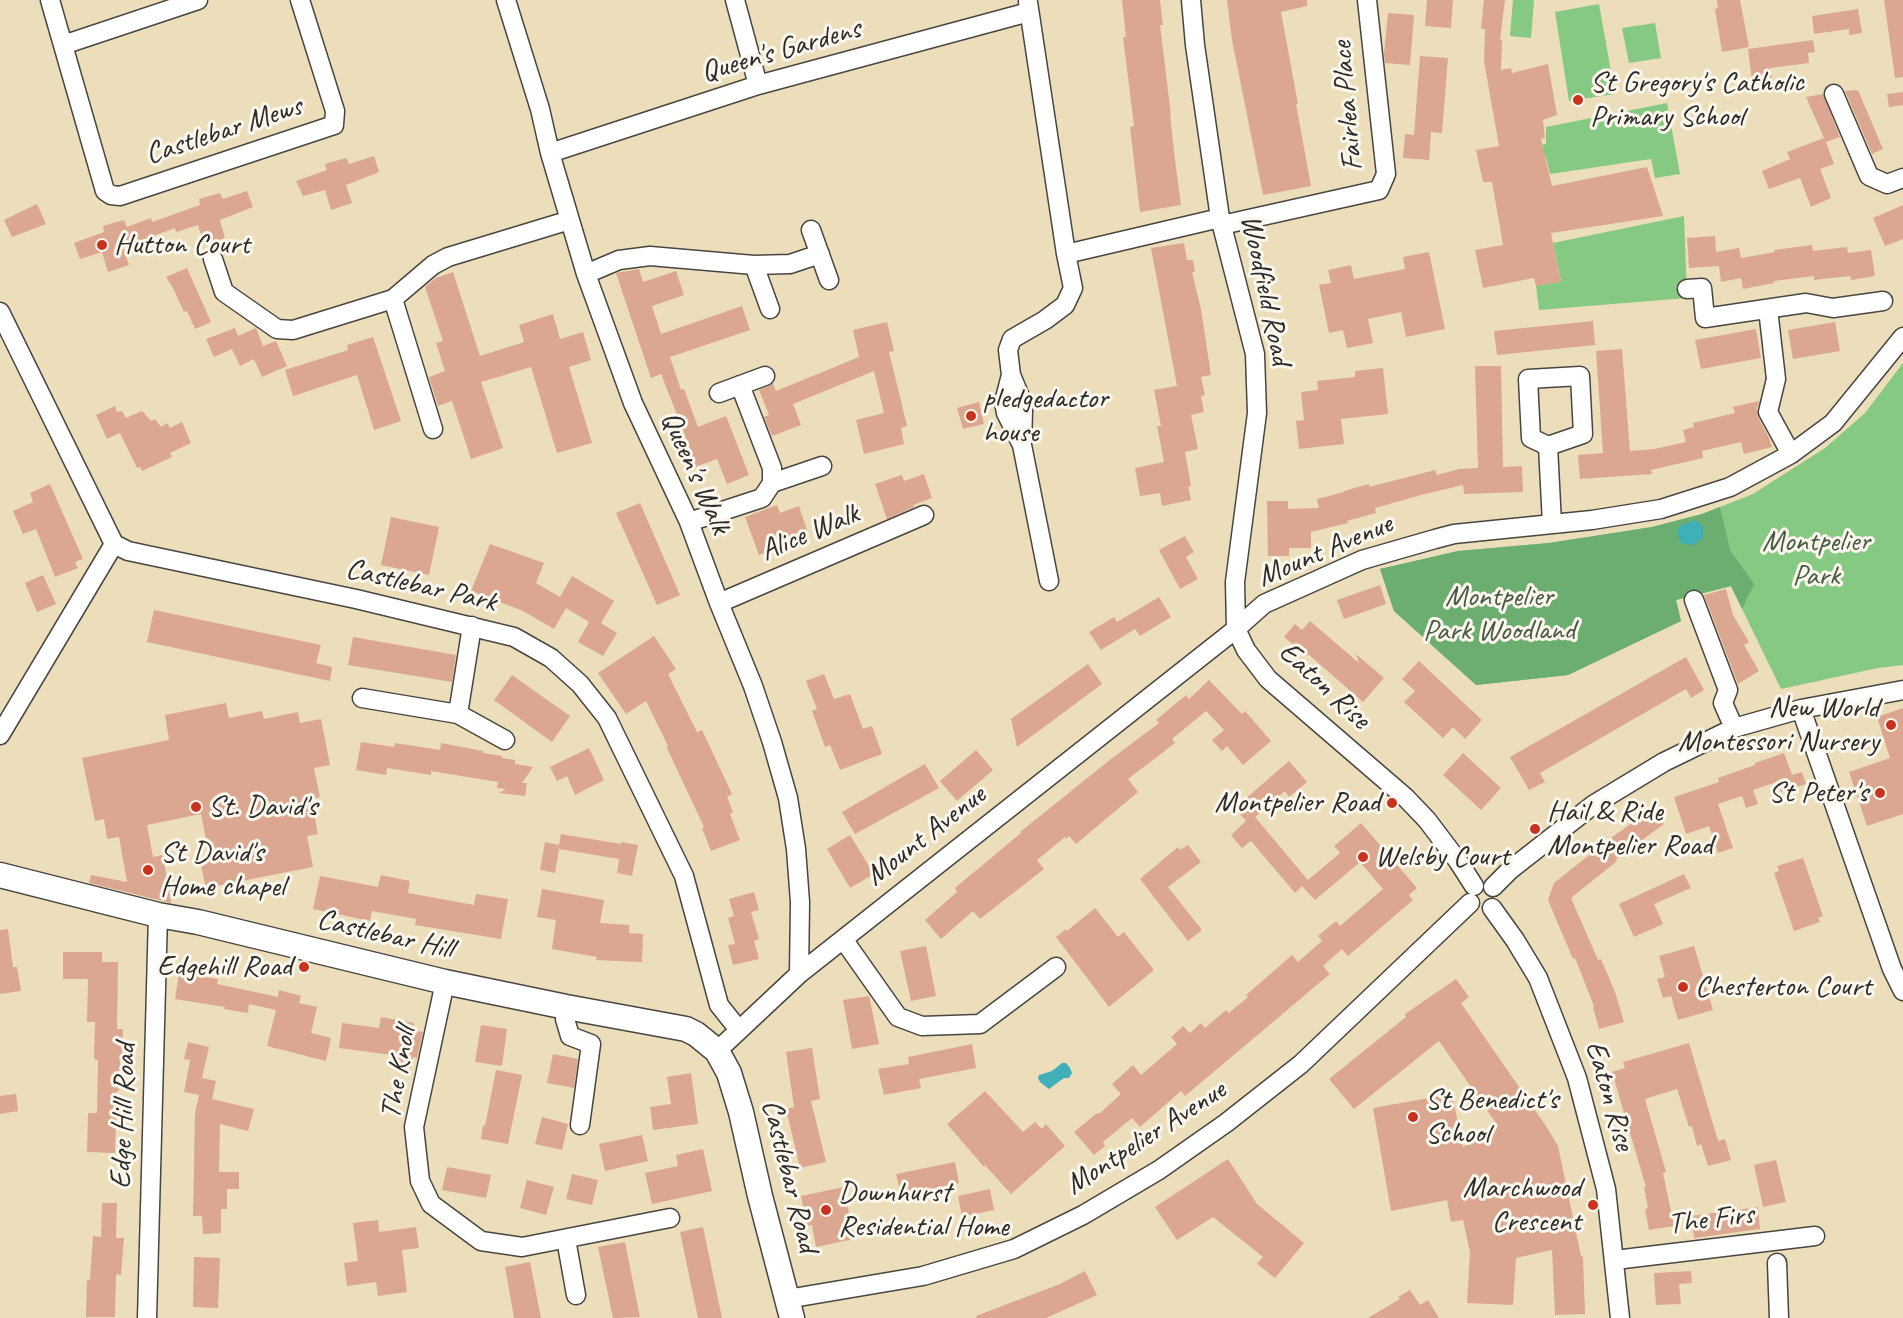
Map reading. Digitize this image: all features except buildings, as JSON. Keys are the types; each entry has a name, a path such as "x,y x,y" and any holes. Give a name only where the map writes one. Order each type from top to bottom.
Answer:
{"main road":[{"name":"Castlebar Hill","path":"0,875 158,915 198,922 445,982 567,1018 686,1029 717,1051"},
{"name":"Castlebar Road","path":"717,1051 729,1073 741,1112 760,1196 790,1308"}],"street":[{"path":"50,0 63,45 198,0"},
{"name":"Castlebar Mews","path":"63,45 105,191 111,195 120,196 334,125 335,111 300,0"},
{"name":"Queen's Walk","path":"506,0 540,109 550,153 586,274 633,403 688,522 753,687 772,742 788,798 796,849 800,902 799,974"},
{"path":"735,0 758,85"},
{"name":"Woodfield Road","path":"1191,0 1195,45 1221,222 1255,354 1257,413 1235,582 1236,629"},
{"name":"Fairlea Place","path":"1221,222 1379,190 1386,174 1367,0"},
{"path":"1029,6 1073,288 1065,305 1045,320 1012,339 1008,350 1011,375 1004,402 1006,413 1022,445 1049,581"},
{"name":"Queen's Gardens","path":"550,153 758,85 1029,6"},
{"path":"1834,94 1869,176 1887,183 1903,178"},
{"path":"213,259 224,292 277,329 292,330 393,299 433,265 448,257 570,220"},
{"path":"1066,254 1221,222"},
{"path":"811,230 829,280"},
{"path":"586,274 619,260 650,256 754,265 790,264 820,254"},
{"path":"754,265 770,309"},
{"path":"1687,289 1702,288 1705,318 1806,303 1833,308 1883,301"},
{"path":"393,299 433,429"},
{"path":"1768,309 1776,378 1768,412 1791,454"},
{"path":"0,312 114,544 0,735"},
{"name":"Mount Avenue","path":"717,1051 799,974 1236,629 1264,604 1362,560 1454,534 1552,524 1661,508 1730,487 1791,454 1833,423 1903,337"},
{"path":"719,393 765,376"},
{"path":"1580,376 1583,434 1548,446 1531,438 1528,378 1580,376"},
{"path":"688,522 762,498 772,483 772,468 740,385"},
{"path":"1548,446 1552,524"},
{"path":"772,483 822,466"},
{"name":"Alice Walk","path":"719,603 924,515"},
{"name":"Castlebar Park","path":"114,544 128,551 472,626 514,637 551,658 580,684 607,718 684,876 719,1005 739,1030"},
{"path":"1694,600 1728,690 1723,703 1734,728"},
{"path":"458,714 472,626"},
{"name":"Eaton Rise","path":"1236,629 1246,650 1268,679 1405,797 1427,820 1458,861 1472,894"},
{"path":"1492,887 1510,870 1593,805 1664,762 1734,728 1801,709 1903,690"},
{"path":"362,698 458,714 505,740"},
{"path":"1801,709 1892,969 1903,991"},
{"path":"1486,883 1497,894 1497,900 1492,908 1479,910 1472,894 1486,883"},
{"name":"Montpelier Avenue","path":"790,1308 923,1276 1014,1249 1083,1215 1159,1170 1226,1123 1301,1064 1472,894"},
{"name":"Eaton Rise","path":"1492,908 1538,978 1577,1078 1606,1189 1620,1318"},
{"name":"Edge Hill Road","path":"147,1318 158,915"},
{"path":"843,939 898,1017 922,1026 980,1024 1056,967"},
{"name":"The Knoll","path":"445,982 414,1127 420,1181 431,1204 481,1241 522,1247 670,1218"},
{"path":"567,1018 570,1036 591,1044 580,1125"},
{"name":"The Firs","path":"1615,1260 1815,1236"},
{"path":"566,1239 576,1295"},
{"path":"1777,1263 1779,1318"}],"green space":[{"path":"1513,0 1534,0 1531,38 1510,36"},
{"path":"1599,4 1615,94 1569,101 1555,12"},
{"path":"1655,23 1661,58 1629,63 1622,28"},
{"path":"1667,103 1680,174 1655,178 1651,159 1550,174 1546,157 1531,158 1529,147 1546,144 1546,127"},
{"path":"1684,216 1687,298 1539,310 1536,286 1561,281 1553,243"},
{"name":"Montpelier Park","path":"1903,363 1903,665 1878,668 1781,689 1731,586 1676,600 1681,621 1568,675 1476,685 1394,611 1380,569 1458,551 1549,543 1652,527 1702,514 1753,494 1825,448 1865,413"},
{"name":"Montpelier Park Woodland","path":"1720,507 1730,550 1754,584 1742,609 1731,586 1676,600 1681,621 1568,675 1476,685 1394,611 1380,569 1458,551 1549,543 1652,527"}],"water":[{"path":"1696,520 1703,527 1703,538 1693,545 1681,543 1677,532 1679,526"},
{"path":"1062,1063 1066,1063 1070,1068 1072,1073 1069,1078 1064,1078 1049,1089 1040,1082 1039,1075 1052,1071"}],"place":[{"name":"St Gregory's Catholic Primary School","path":"1578,100"},
{"name":"Hutton Court","path":"102,245"},
{"name":"pledgedactor house","path":"971,416"},
{"name":"New World Montessori Nursery","path":"1891,725"},
{"name":"St Peter's","path":"1880,793"},
{"name":"Montpelier Road","path":"1392,803"},
{"name":"St. David's","path":"196,807"},
{"name":"Hail & Ride Montpelier Road","path":"1535,829"},
{"name":"Welsby Court","path":"1363,857"},
{"name":"St David's Home chapel","path":"148,870"},
{"name":"Edgehill Road","path":"304,967"},
{"name":"Chesterton Court","path":"1683,987"},
{"name":"St Benedict's School","path":"1413,1117"},
{"name":"Marchwood Crescent","path":"1593,1205"},
{"name":"Downhurst Residential Home","path":"826,1210"}]}
